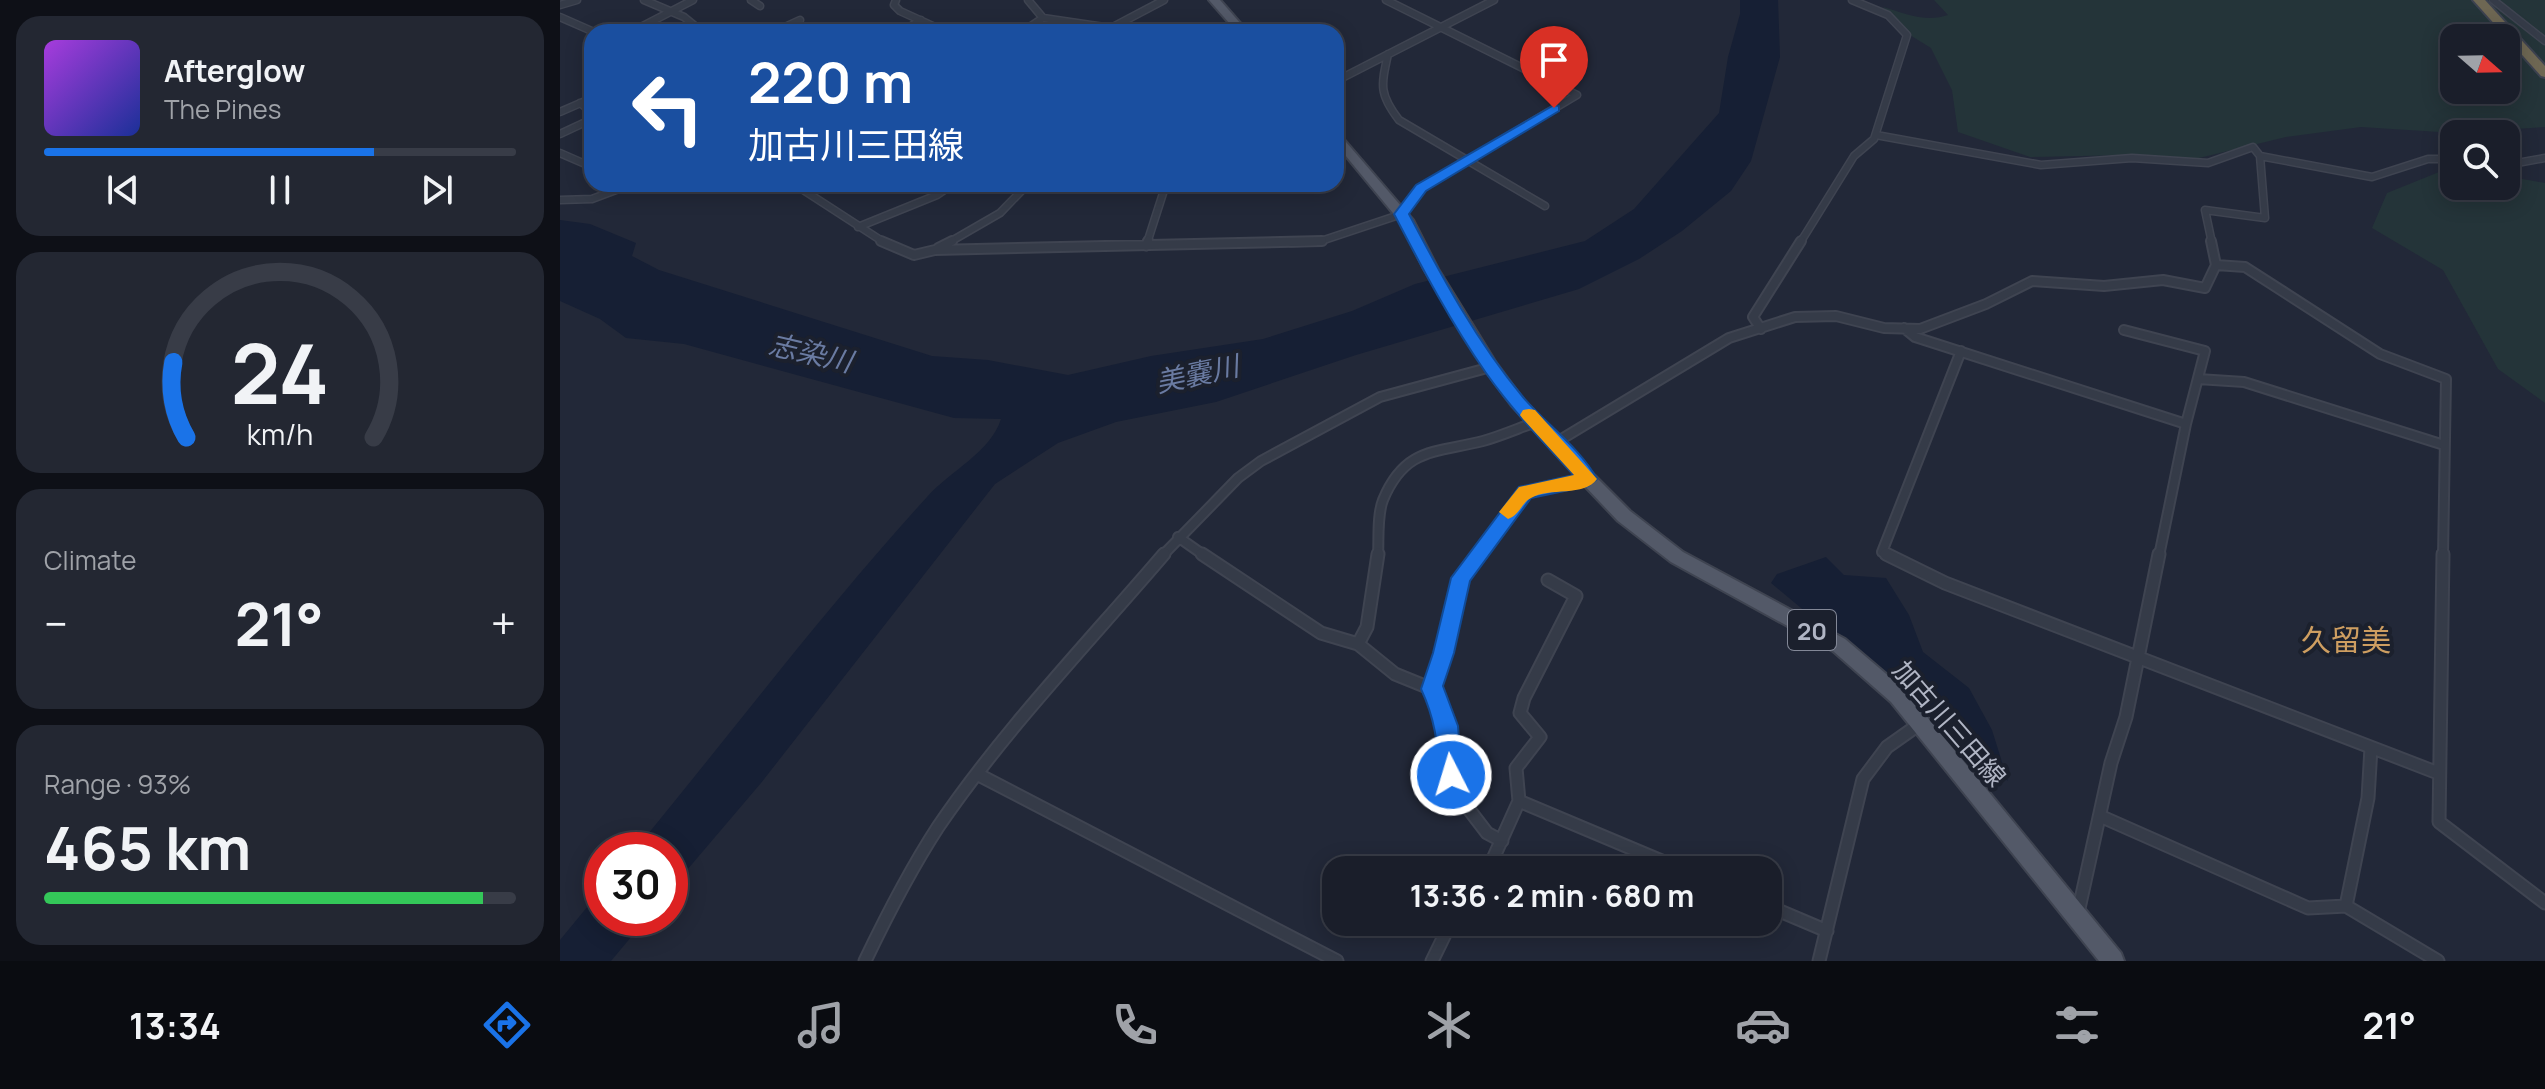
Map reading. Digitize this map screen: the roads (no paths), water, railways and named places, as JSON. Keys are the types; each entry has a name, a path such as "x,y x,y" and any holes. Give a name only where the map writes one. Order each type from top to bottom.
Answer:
{"highway":[{"path":"2466,0 2486,24"},
{"path":"2479,0 2542,70"},
{"path":"2520,63 2545,86"}],"main road":[{"path":"1214,0 1236,24"},
{"name":"加古川三田線","path":"1344,146 1402,214 1431,269 1491,367 1588,479 1624,516 1677,557 1839,645 1898,696 2113,961"}],"street":[{"path":"560,5 577,0"},
{"path":"644,0 657,9 686,16 693,24"},
{"path":"647,24 693,0"},
{"path":"751,0 760,6"},
{"path":"896,0 894,5 900,11 929,24"},
{"path":"1028,0 1043,18 1069,24"},
{"path":"1119,24 1164,0"},
{"path":"806,192 893,248 914,255 935,250 1318,242 1402,214 1421,188 1577,95 1386,0"},
{"path":"1344,77 1494,0"},
{"path":"1761,329 1753,317 1854,156 1876,135 1907,35 1888,15 1852,0"},
{"path":"2493,0 2545,41"},
{"path":"560,17 584,28"},
{"path":"1034,24 1043,18"},
{"path":"791,24 800,20"},
{"path":"914,24 921,20"},
{"path":"1388,54 1382,83 1384,100 1407,128 1545,206"},
{"path":"560,112 584,101"},
{"path":"580,103 584,106"},
{"path":"560,134 584,123"},
{"path":"1555,443 1729,338 1809,315 1836,316 1884,328 1920,329 2032,281 2104,286 2163,280 2205,288 2216,265 2205,210 2265,218 2260,156 2253,147 2208,163 2132,158 2024,165 1876,135"},
{"path":"560,153 584,164"},
{"path":"2260,156 2372,177 2428,159 2440,159"},
{"path":"2520,162 2545,158"},
{"path":"560,200 592,199 609,192"},
{"path":"858,227 940,192"},
{"path":"935,250 1008,208 1023,192"},
{"path":"1146,246 1163,192"},
{"path":"2216,265 2245,267 2380,354 2446,379 2439,822 2545,903"},
{"path":"1904,328 1915,337 2186,424"},
{"path":"2077,916 2111,763 2126,717 2186,424 2205,351 2124,330"},
{"path":"1961,351 1882,552 1945,583 2438,773"},
{"path":"865,961 893,901 938,828 977,774 1178,537 1238,478 1261,461 1380,397 1491,367"},
{"path":"2198,379 2244,382 2444,445"},
{"path":"1358,644 1367,627 1378,558 1382,502 1403,466 1417,456 1443,447 1483,441 1536,422"},
{"path":"1432,689 1444,653 1461,578 1507,513 1525,492 1588,479"},
{"path":"1178,537 1300,621 1321,633 1358,644 1395,674 1432,689 1438,695 1447,726 1451,775 1461,799 1487,833 1502,841"},
{"path":"1495,856 1519,801 1516,768 1540,737 1520,713 1524,698 1576,596 1548,580"},
{"path":"1819,961 1863,779 1887,747 1921,723"},
{"path":"2346,906 2368,798 2371,748"},
{"path":"977,774 1337,961"},
{"path":"1519,801 1650,856"},
{"path":"2100,816 2308,908 2346,906 2438,961"},
{"path":"1782,912 1827,931"},
{"path":"1432,961 1444,936"}],"water":[{"path":"1740,0 1778,0 1780,57 1751,161 1731,191 1682,231 1639,259 1579,289 1356,355 1216,402 1116,422 1058,443 995,484 761,783 688,869 688,832 650,832 852,583 927,497 979,452 996,431 1001,419 954,418 684,344 626,338 600,319 560,301 560,220 590,224 636,243 632,256 659,270 932,356 988,360 1068,375 1151,356 1263,339 1352,311 1415,284 1585,241 1634,209 1719,113 1728,57 1740,14"},
{"path":"1826,557 1844,575 1886,578 1909,615 1923,652 1969,688 1992,730 2008,781 1771,583 1777,574"},
{"path":"584,911 584,936 632,936 611,961 560,961 560,940"}],"district":[{"name":"久留美","path":"2346,639"}],"water label":[{"name":"志染川","path":"811,352"},
{"name":"美嚢川","path":"1197,373"}]}
